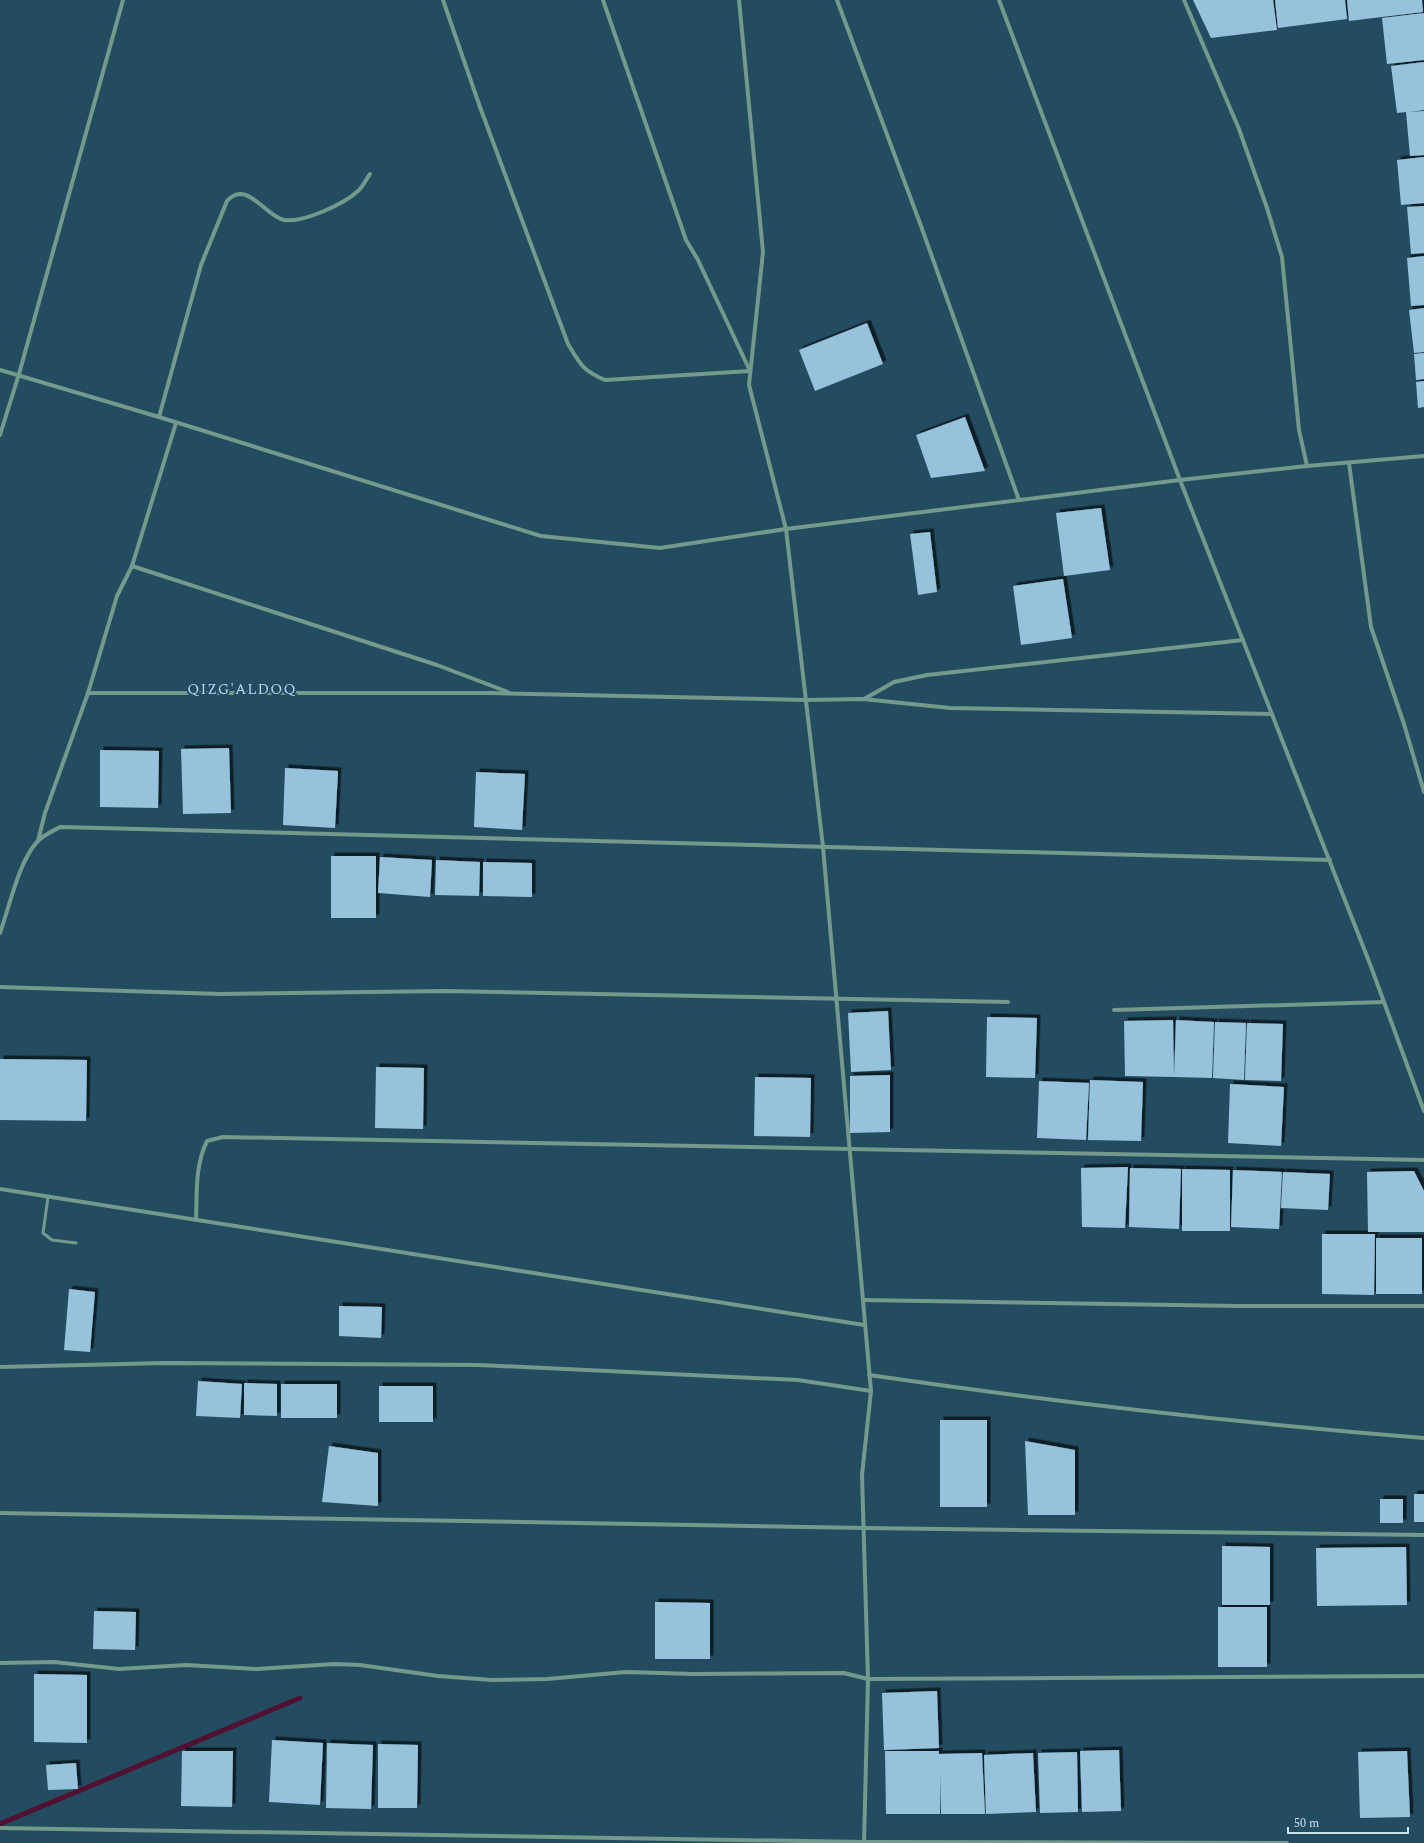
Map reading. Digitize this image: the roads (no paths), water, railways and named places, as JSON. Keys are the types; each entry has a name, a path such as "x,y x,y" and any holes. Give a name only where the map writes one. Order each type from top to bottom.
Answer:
{"street":[{"path":"0,435 19,374 123,0"},
{"path":"443,0 480,107 568,344 581,366 591,374 605,380 750,371"},
{"path":"603,0 686,240 698,260 750,371"},
{"path":"739,0 762,252 749,385 786,529 823,848 871,1391 862,1475 868,1679 864,1842"},
{"path":"837,0 921,226 1019,500"},
{"path":"999,0 1180,480 1330,860 1424,1110"},
{"path":"1184,0 1239,129 1267,208 1282,257 1299,430 1307,466"},
{"path":"159,417 201,265 227,201 232,195 240,194 248,196 277,217 285,220 295,219 317,214 337,206 358,191 370,174"},
{"path":"0,370 19,374 541,536 660,548 786,529 1180,480 1307,466 1424,456"},
{"path":"38,841 46,813 88,693 117,596 132,566 176,423"},
{"path":"1349,462 1371,627 1404,724 1424,792"},
{"path":"132,566 437,665 512,694"},
{"path":"863,699 894,682 927,675 1243,640"},
{"path":"88,693 512,694 806,700 863,699 950,708 1272,714"},
{"path":"0,933 22,866 30,851 38,841 60,826 823,848 1330,860"},
{"path":"0,987 221,994 445,991 1008,1002"},
{"path":"1114,1010 1384,1002"},
{"path":"196,1220 199,1162 202,1152 207,1141 223,1137 1424,1160"},
{"path":"0,1189 864,1325"},
{"path":"863,1300 1239,1306 1424,1306"},
{"path":"0,1367 165,1363 479,1365 798,1380 871,1391"},
{"path":"869,1375 1003,1395 1246,1422 1424,1438"},
{"path":"0,1513 864,1528 1424,1535"},
{"path":"0,1662 54,1662 119,1669 186,1665 257,1669 334,1664 360,1665 438,1676 492,1680 547,1679 626,1672 693,1674 844,1673 868,1679 1424,1676"},
{"path":"0,1828 864,1842 1287,1843"}],"lane":[{"path":"48,1197 43,1233 52,1240 76,1244"}],"waterway":[{"path":"0,1824 300,1698"}],"district":[{"name":"QIZG'ALDOQ","path":"242,689"}]}
